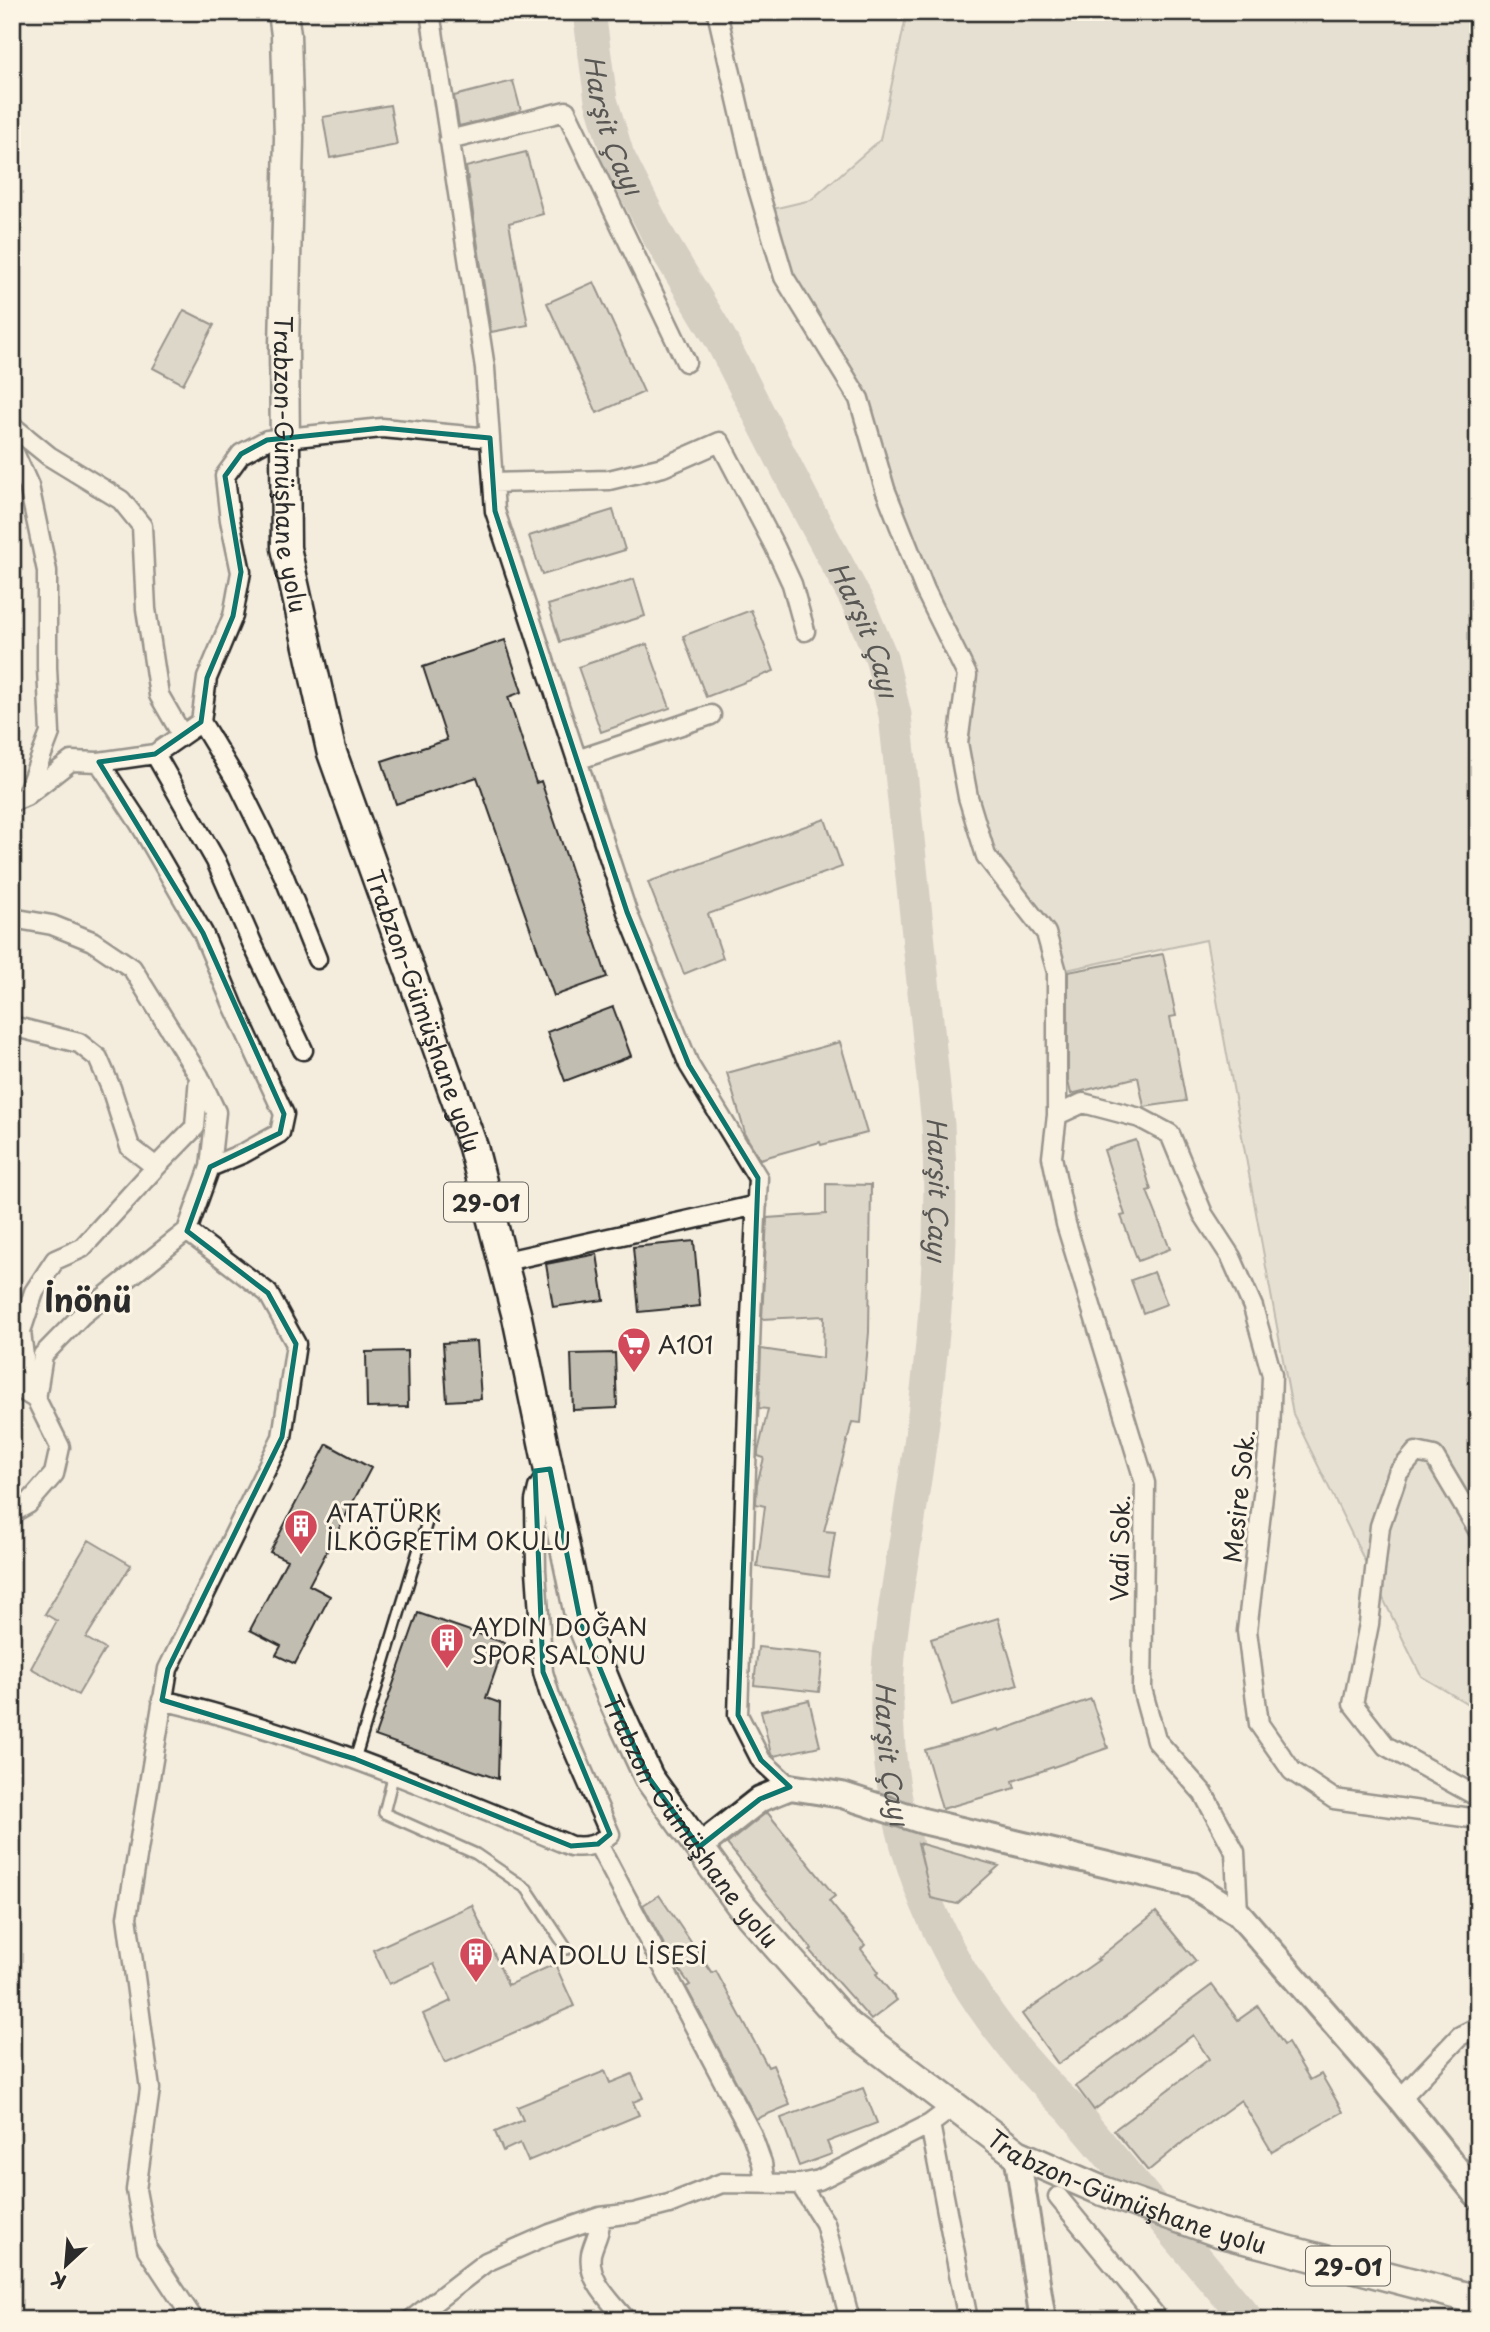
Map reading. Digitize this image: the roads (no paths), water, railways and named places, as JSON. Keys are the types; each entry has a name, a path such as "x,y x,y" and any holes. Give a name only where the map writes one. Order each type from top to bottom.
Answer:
{"main road":[{"name":"Trabzon-Gümüşhane yolu","path":"283,12 289,138 284,345 286,548 331,750 473,1147 517,1317 580,1620 649,1778 740,1904 847,2025 1017,2154 1100,2189 1218,2232 1478,2300"}],"street":[{"path":"430,12 485,368 495,511 626,912 690,1065 758,1178 737,1715 761,1760 790,1787"},
{"name":"Vadi Sok.","path":"717,12 756,182 783,277 859,399 885,489 920,577 967,675 958,743 968,797 986,856 1046,933 1057,972 1057,1115 1052,1157 1066,1224 1145,1483 1142,1689 1156,1740 1203,1793 1235,1852 1238,1913"},
{"path":"449,140 566,111 686,362"},
{"path":"12,426 49,456 121,500 142,526 146,609 159,695 182,735"},
{"path":"317,959 283,874 239,785 201,722 207,678 233,616 242,572 230,520 225,475 241,454 267,440 382,428 490,439"},
{"path":"493,483 609,480 663,467 720,442 792,584 805,631"},
{"path":"12,448 29,486 47,570 50,733 19,799"},
{"path":"577,760 711,715"},
{"path":"19,799 71,761 99,762 155,754 201,722"},
{"path":"155,754 216,862 303,1050"},
{"path":"99,762 140,824 203,933 284,1114 280,1133 244,1153 210,1167"},
{"path":"12,918 52,925 92,941 132,968 199,1076 216,1112 210,1167 187,1231 82,1315 43,1355 36,1399"},
{"path":"12,1026 79,1043 98,1058 130,1146 156,1167"},
{"path":"12,1513 27,1504 54,1474 60,1447 36,1399 23,1391 24,1357 21,1331 34,1292 55,1260 82,1248 195,1127 199,1076"},
{"name":"Mesire Sok.","path":"1057,1115 1083,1103 1140,1118 1170,1134 1203,1214 1231,1257 1253,1307 1272,1375 1270,1436 1247,1631 1259,1724 1292,1771 1334,1800 1478,1819"},
{"path":"501,1262 757,1205"},
{"path":"187,1231 268,1293 296,1344 282,1437 168,1670 127,1917 150,2089 136,2190 147,2249 194,2320"},
{"path":"1478,1530 1434,1456 1416,1452 1398,1473 1380,1526 1369,1624 1353,1704 1386,1746 1478,1797"},
{"path":"162,1700 215,1713 355,1759 571,1846 598,1844 610,1834 550,1696 543,1672 536,1570 536,1501 538,1488 550,1470"},
{"path":"699,1847 760,1799 790,1787 842,1795 923,1821 1192,1885 1238,1913 1400,2099 1478,2196"},
{"path":"598,1844 752,2135 762,2163 765,2183"},
{"path":"1400,2099 1460,2036 1478,2026"},
{"path":"411,2320 486,2262 539,2238 600,2217 634,2213 669,2204 722,2183 800,2184 831,2176 930,2124 954,2106"},
{"path":"930,2124 968,2320"},
{"path":"1017,2154 1043,2320"},
{"path":"800,2184 825,2223 850,2320"},
{"path":"1058,2197 1159,2320"},
{"path":"600,2217 601,2228 591,2254 594,2280 626,2320"}],"lane":[{"path":"355,1759 430,1512"},
{"path":"394,1773 384,1813 476,1854 527,1889 567,1949"}],"waterway":[{"name":"Harşit Çayı","path":"589,12 601,100 618,156 659,237 720,338 858,603 881,657 895,715 938,1125 940,1172 935,1313 919,1453 893,1617 887,1688 889,1749 898,1807 912,1864 933,1918 959,1969 991,2018 1028,2065 1070,2108 1248,2320"}],"place":[{"name":"A101","path":"634,1374"},
{"name":"ATATÜRK İLKÖGRETİM OKULU","path":"301,1556"},
{"name":"AYDIN DOĞAN SPOR SALONU","path":"447,1670"},
{"name":"ANADOLU LİSESİ","path":"476,1984"}],"district":[{"name":"İnönü","path":"88,1299"}]}
